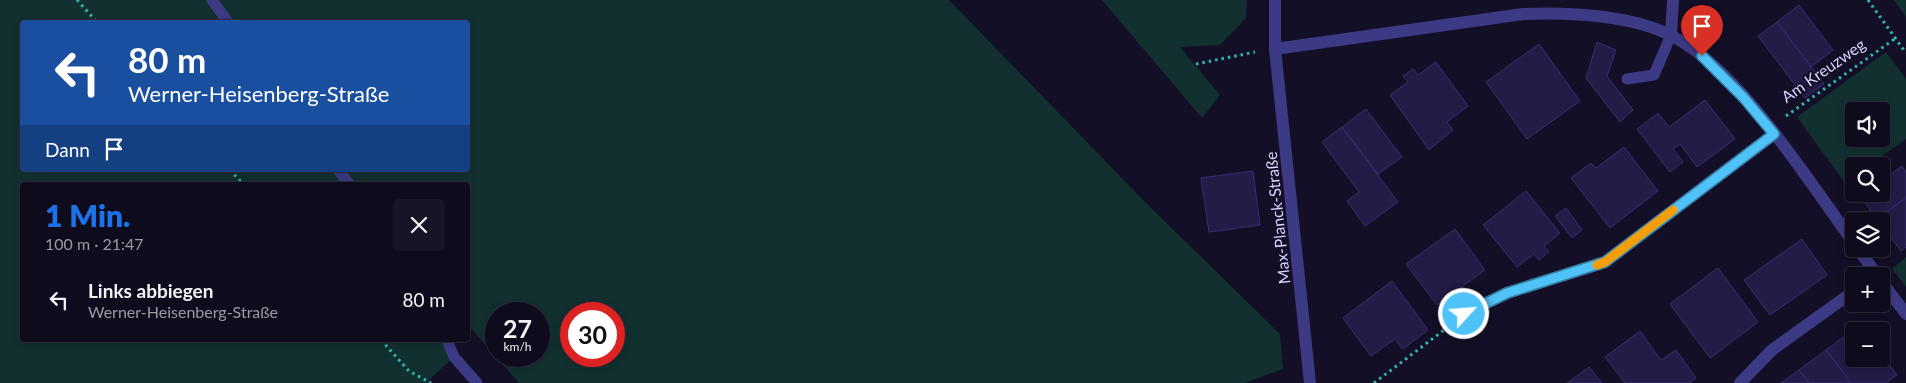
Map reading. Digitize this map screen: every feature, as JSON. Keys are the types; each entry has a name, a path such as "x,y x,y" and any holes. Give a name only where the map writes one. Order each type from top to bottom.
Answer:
{"street":[{"name":"Max-Planck-Straße","path":"1275,0 1275,49 1310,383"},
{"path":"1671,35 1673,0"},
{"path":"1275,49 1503,17 1558,12 1598,16 1634,23 1671,35 1712,65 1772,131 1845,231"},
{"path":"1464,314 1507,293 1605,262 1772,131"},
{"path":"1890,294 1906,314"},
{"path":"1740,383 1772,350 1845,297"}],"lane":[{"path":"212,0 227,20"},
{"path":"1627,79 1654,75 1671,35"},
{"path":"340,172 348,182"},
{"path":"448,342 454,357 477,383"}],"path":[{"path":"77,0 95,20"},
{"path":"1868,0 1906,53"},
{"name":"Am Kreuzweg","path":"1772,131 1896,38"},
{"path":"1196,64 1275,49"},
{"path":"232,172 241,182"},
{"path":"1374,383 1464,314"},
{"path":"383,342 409,371 431,383"}],"green space":[{"path":"0,0 949,0 1146,203 1280,334 1283,369 1245,383 519,383 505,367 550,367 550,302 485,302 485,344 470,327 470,182 20,182 20,342 448,342 454,357 429,380 432,383 0,383"},
{"path":"1102,0 1247,0 1246,18 1220,45 1180,47 1220,95 1202,118"},
{"path":"1894,0 1906,0 1906,17"},
{"path":"1886,52 1906,79 1906,139 1881,157 1845,157 1845,183 1797,117"},
{"path":"1906,257 1906,287 1892,269"}],"building":[{"path":"1799,5 1833,50 1811,67 1777,22"},
{"path":"1777,22 1824,84 1805,98 1758,36"},
{"path":"1597,42 1616,50 1607,76 1633,110 1620,122 1586,78"},
{"path":"1539,44 1580,101 1527,139 1486,82"},
{"path":"1436,62 1468,106 1447,122 1453,130 1429,150 1390,95 1408,82 1403,76 1413,69 1418,75"},
{"path":"1705,100 1735,139 1697,167 1680,144 1673,149 1683,162 1670,172 1637,129 1658,113 1669,127"},
{"path":"1366,109 1402,157 1378,174 1342,127"},
{"path":"1342,127 1398,202 1365,226 1347,201 1359,192 1322,142"},
{"path":"1624,147 1658,191 1610,228 1571,178 1591,163 1596,168"},
{"path":"1902,166 1906,172 1906,198 1887,212 1872,212 1864,202 1890,202 1890,174"},
{"path":"1253,171 1260,225 1209,232 1201,178"},
{"path":"1526,191 1560,233 1544,246 1549,252 1539,260 1534,254 1517,267 1483,225"},
{"path":"1906,198 1906,247 1901,251 1890,236 1890,212 1887,212"},
{"path":"1566,208 1582,230 1572,238 1555,216"},
{"path":"1455,229 1485,270 1437,305 1406,264"},
{"path":"1802,239 1827,275 1770,315 1744,280"},
{"path":"1718,268 1758,322 1710,358 1670,304"},
{"path":"1392,281 1428,330 1403,349 1395,339 1371,356 1343,318"},
{"path":"1640,331 1661,360 1676,350 1696,378 1690,383 1625,383 1605,357"},
{"path":"1845,336 1845,367 1890,366 1897,375 1886,383 1851,383 1826,350"},
{"path":"1826,350 1851,383 1809,383 1799,370"},
{"path":"1589,367 1602,383 1567,383"},
{"path":"1799,370 1809,383 1781,383"}],"slow traffic":[{"path":"1597,265 1605,262 1673,210"}],"route":[{"path":"1464,314 1507,293 1605,262 1774,134 1743,97 1702,56"}]}
